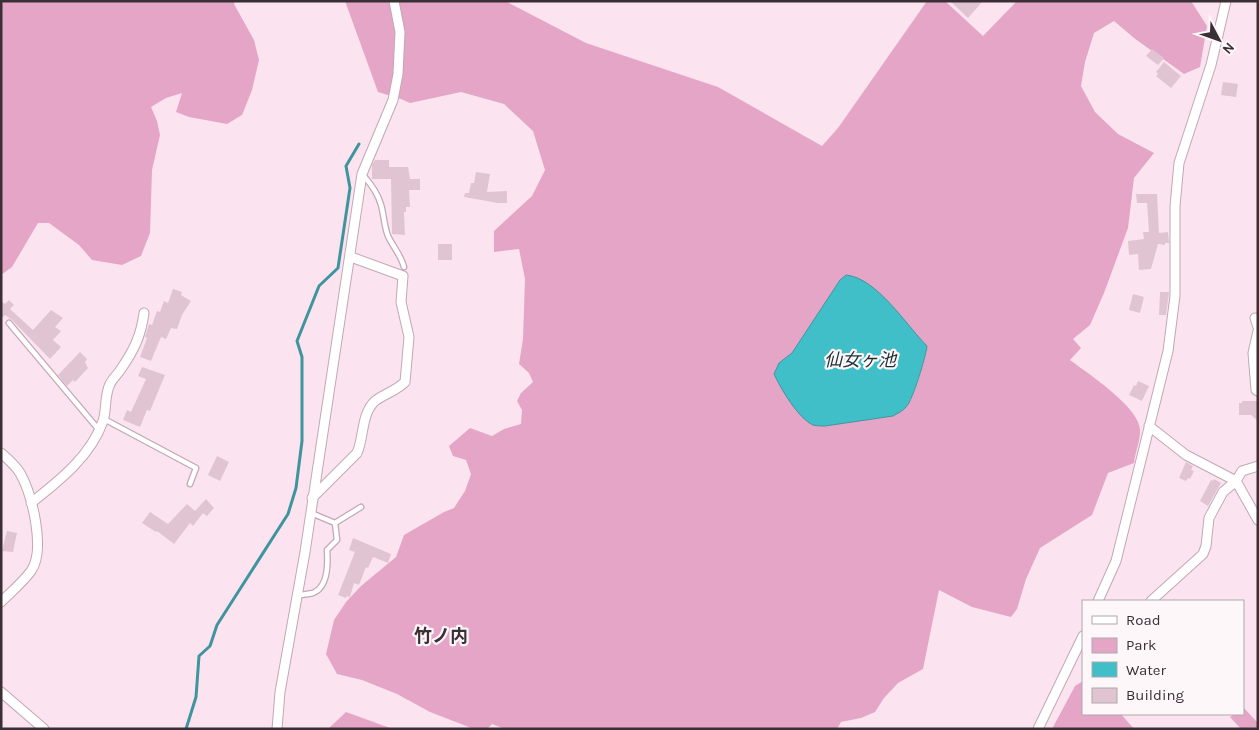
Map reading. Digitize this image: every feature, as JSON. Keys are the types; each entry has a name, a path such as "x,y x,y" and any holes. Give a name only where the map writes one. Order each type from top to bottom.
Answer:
{"street":[{"path":"277,729 280,692 298,595 362,174 393,100 396,83 400,32 394,1"},
{"path":"1098,600 1116,561 1168,351 1175,296 1175,206 1180,163 1211,65 1226,1"},
{"path":"312,498 357,453 360,447 362,428 374,402 398,389 405,382 409,337 401,302 404,272 351,256"},
{"path":"31,503 63,478 81,458 99,430 104,419 104,402 110,384 136,348 144,313"},
{"path":"1258,331 1253,353 1256,390 1258,391"},
{"path":"1149,426 1186,455 1236,481 1258,520"},
{"path":"1,453 19,471 24,482 31,503 38,540 36,561 31,571 1,602"},
{"path":"1152,600 1203,554 1206,546 1209,518 1223,492 1236,481 1242,471 1258,466"},
{"path":"1038,729 1081,644"},
{"path":"3,695 44,729"}],"lane":[{"path":"362,174 376,193 381,204 385,228 401,256 404,272"},
{"path":"9,323 99,430"},
{"path":"104,419 196,468 190,484"},
{"path":"336,523 361,507"},
{"path":"310,513 336,523"},
{"path":"298,595 315,592 321,587 328,566 327,550 338,540 336,523"}],"green space":[{"path":"1,1 235,1 234,4 254,40 259,60 252,90 242,115 227,124 189,117 176,112 182,93 166,98 151,107 160,135 152,170 150,233 141,256 122,265 92,260 79,245 49,223 38,223 12,267 1,275"},
{"path":"345,1 505,1 586,43 718,87 822,146 838,128 927,1 945,1 983,36 1017,1 1191,1 1207,26 1200,67 1184,74 1114,21 1094,33 1085,62 1081,86 1095,112 1118,134 1154,153 1134,178 1128,228 1090,325 1073,339 1081,348 1070,360 1112,392 1133,413 1139,423 1140,432 1134,463 1108,473 1092,515 1040,548 1026,579 1017,609 1011,617 972,607 939,590 923,669 898,683 884,698 875,712 861,718 841,722 837,729 505,729 492,724 487,729 474,729 430,712 397,694 362,680 337,674 326,654 334,620 346,602 361,586 396,557 404,535 454,508 465,491 471,474 466,460 453,456 449,446 470,428 492,436 504,429 521,424 522,410 517,401 521,393 533,382 529,373 519,364 523,339 525,279 519,249 494,252 494,231 532,196 545,170 533,131 504,104 461,92 410,103 378,92","holes":["840,280 917,336 927,346 922,368 909,403 903,410 893,416 825,426 781,387 774,374 779,363 792,353"]},
{"path":"1082,682 1082,715 1122,715 1134,729 1052,729 1075,686"},
{"path":"1244,708 1258,723 1258,729 1241,729 1230,717 1233,715 1244,715"},
{"path":"346,712 390,728 391,729 328,729"}],"water":[{"name":"仙女ヶ池","path":"846,275 858,278 880,293 927,346 926,351 912,396 902,411 893,416 825,426 813,425 796,410 785,395 774,374 779,363 792,353 840,280"}],"building":[{"path":"950,1 983,1 968,18"},
{"path":"1152,49 1164,58 1158,65 1146,56"},
{"path":"1164,62 1181,76 1171,88 1156,76 1158,74 1156,72"},
{"path":"1223,82 1238,84 1236,97 1221,95"},
{"path":"375,160 389,160 389,167 408,167 410,179 420,179 420,190 409,190 410,207 406,207 406,212 404,212 405,235 392,234 391,179 372,179 372,165"},
{"path":"476,172 490,174 487,192 507,191 507,203 464,197 465,193 469,193 471,183 474,183"},
{"path":"1136,194 1157,194 1159,233 1168,232 1169,243 1165,243 1165,245 1158,244 1151,269 1139,270 1138,254 1129,255 1128,241 1144,239 1143,232 1149,232 1147,203 1137,203"},
{"path":"438,244 452,244 452,260 438,260"},
{"path":"173,289 182,292 181,295 191,301 182,315 177,329 171,328 166,339 161,337 151,361 140,357 147,338 145,337 149,324 152,325 157,311 160,312 164,301 168,303"},
{"path":"1160,292 1169,292 1166,315 1159,315"},
{"path":"1133,294 1144,297 1140,313 1129,310"},
{"path":"9,300 14,305 10,309 33,330 51,310 63,318 55,327 61,331 53,340 61,347 50,359 12,320 5,315 1,319 1,301 5,304"},
{"path":"80,352 87,359 85,362 88,368 75,382 73,380 67,386 58,375"},
{"path":"142,367 165,375 150,411 147,410 140,427 123,420 127,410 131,412 146,379 138,376"},
{"path":"1138,381 1149,386 1142,401 1129,395"},
{"path":"1242,401 1258,401 1258,421 1251,415 1239,415 1239,403 1242,403"},
{"path":"217,456 229,462 220,481 208,475"},
{"path":"1186,462 1193,466 1191,470 1194,471 1190,479 1188,478 1186,481 1179,478"},
{"path":"1214,479 1221,483 1208,506 1200,501 1211,480 1213,481"},
{"path":"206,499 214,508 207,516 203,513 193,526 190,523 174,544 157,531 142,523 150,512 168,524 187,504 195,511"},
{"path":"7,531 17,533 13,552 2,551"},
{"path":"353,538 391,554 388,563 373,557 368,568 366,567 359,585 354,583 350,597 347,596 346,598 338,595 355,552 349,550"}],"waterway":[{"path":"186,729 196,697 199,656 210,646 217,625 288,514 296,488 302,441 302,357 297,341 319,286 338,268 350,188 346,166 359,144"}],"district":[{"name":"竹ノ内","path":"441,636"}]}
